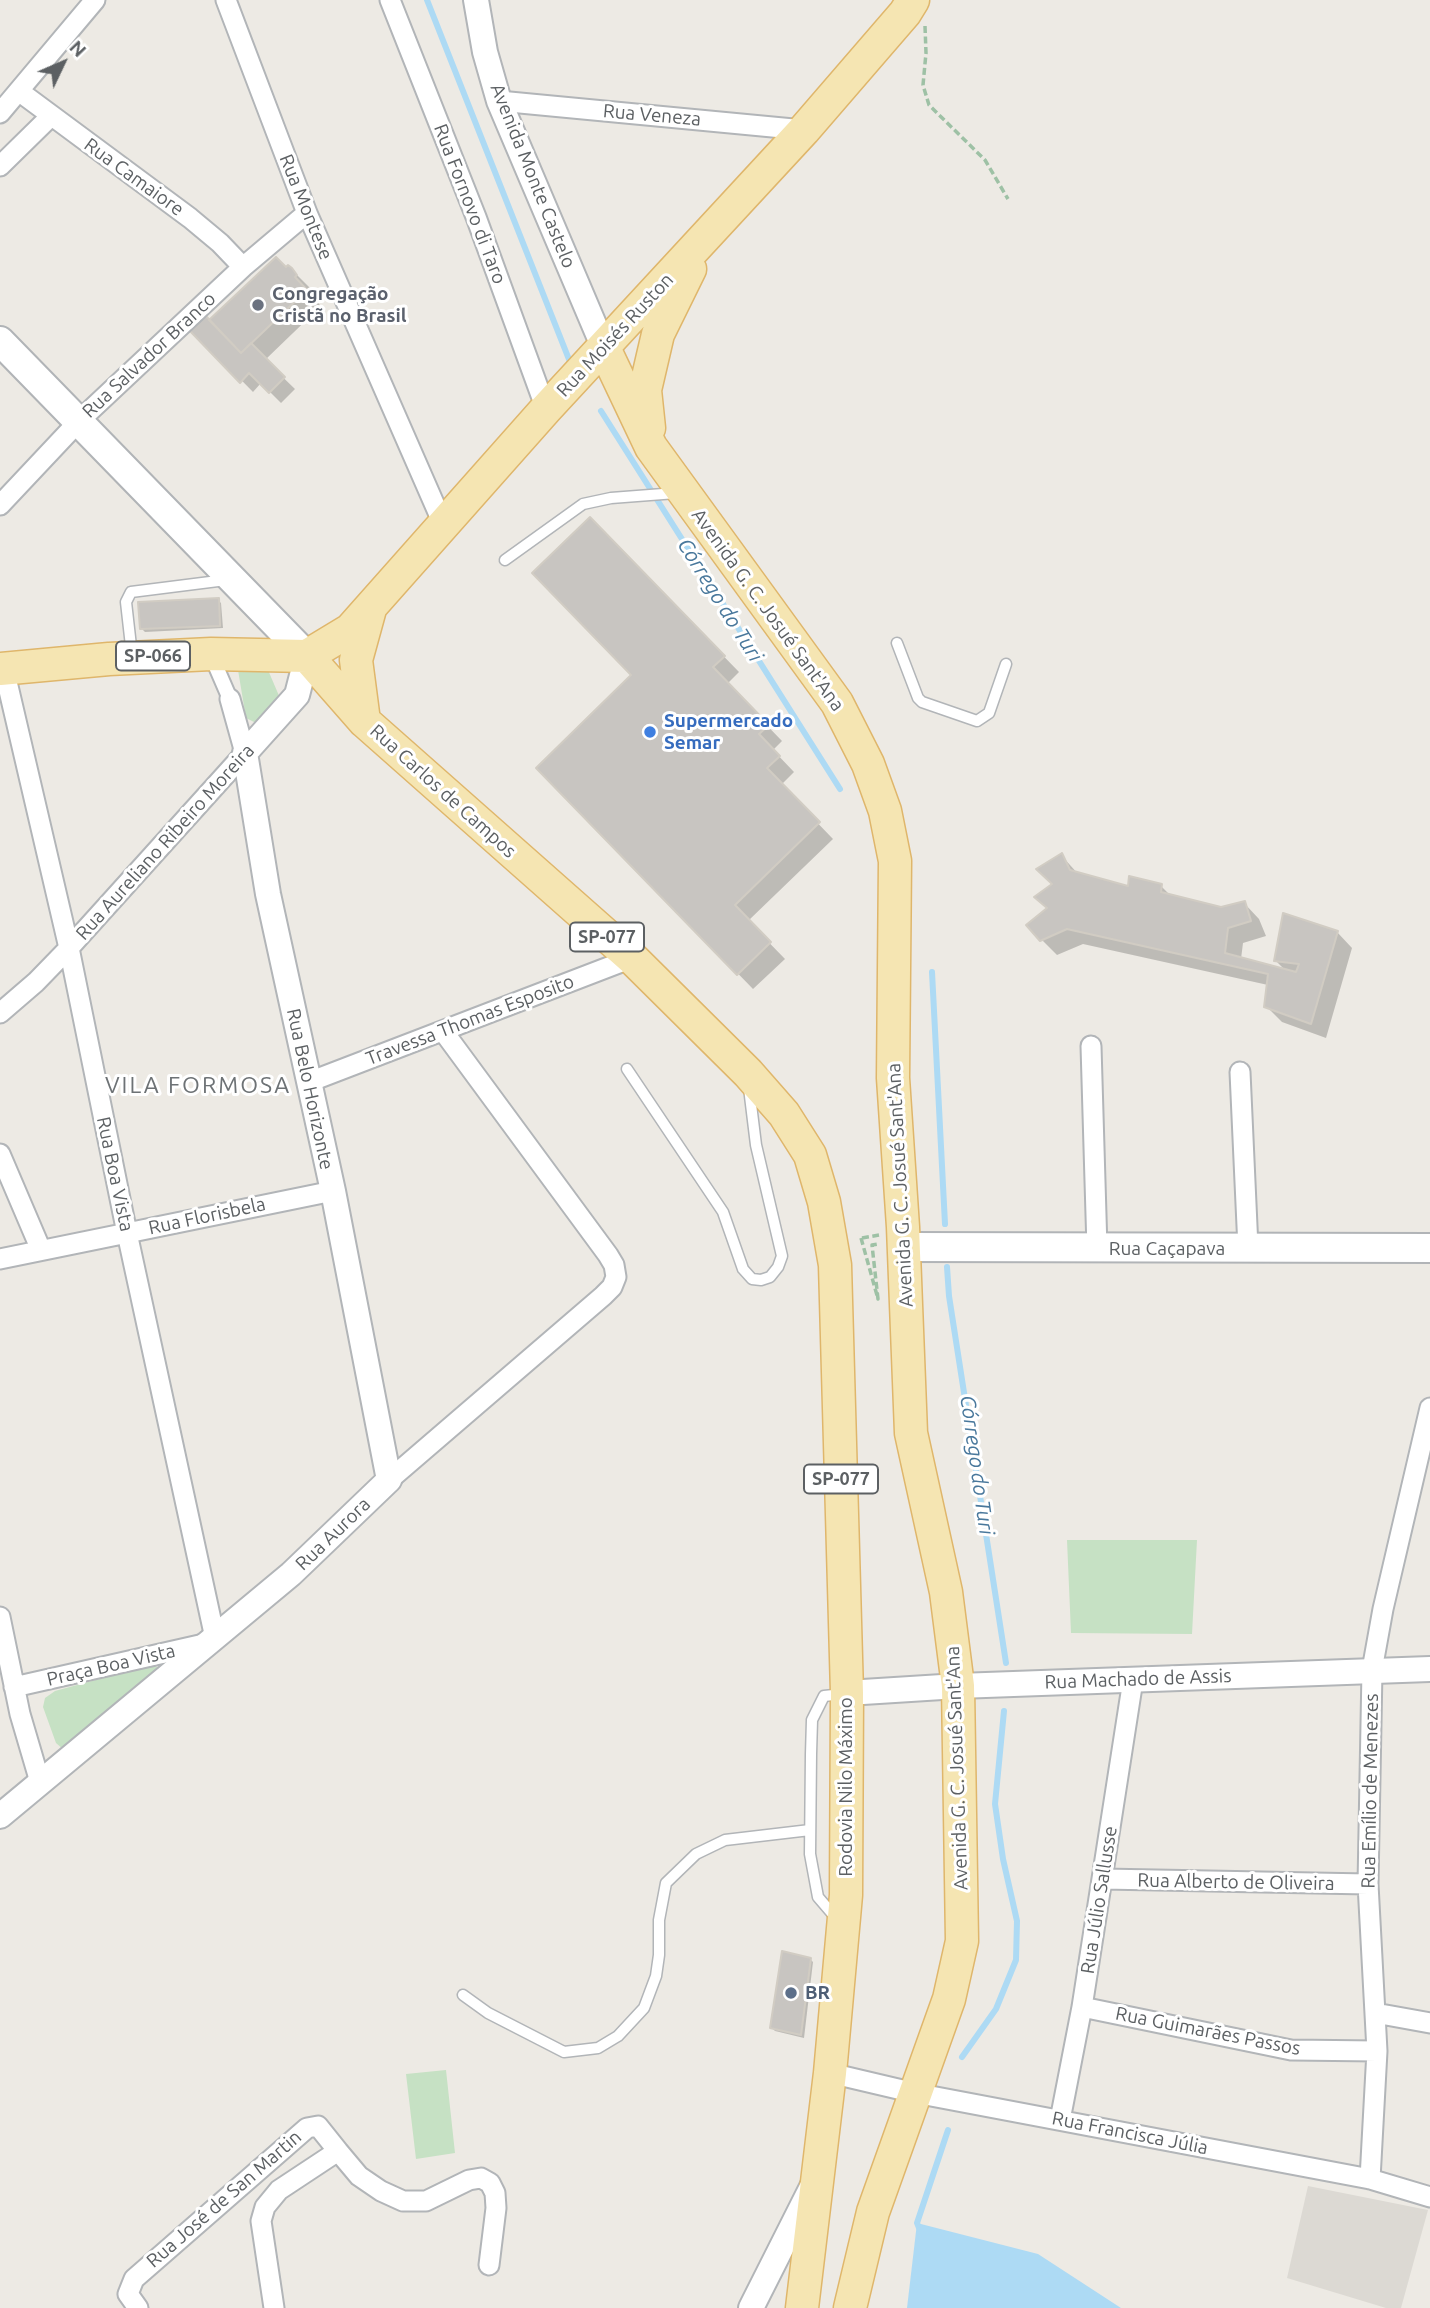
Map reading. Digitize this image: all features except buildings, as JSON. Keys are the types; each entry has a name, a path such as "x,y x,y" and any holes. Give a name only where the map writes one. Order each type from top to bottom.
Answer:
{"main road":[{"name":"Rua Moisés Ruston","path":"307,656 350,630 546,409 804,130 910,5"},
{"path":"651,447 645,390 658,334 689,272 695,248"},
{"name":"Rua Carlos de Campos","path":"0,341 307,656 364,721 632,958 748,1073 784,1114 810,1155 834,1252"},
{"name":"Avenida G. C. Josué Sant'Ana","path":"604,348 671,494 837,703 868,764 886,811 895,861 892,1241 911,1433 946,1592 958,1686 961,1941 950,1999 873,2212 849,2308"},
{"path":"364,721 356,660 370,607"},
{"name":"SP-066","path":"2,669 132,657 211,654 307,656"},
{"name":"Rua Caçapava","path":"892,1241 1097,1249 1430,1248"},
{"name":"Rodovia Nilo Máximo","path":"802,2308 830,2073 846,1895 847,1693 834,1252"}],"street":[{"path":"0,113 95,0"},
{"name":"Rua Montese","path":"226,0 307,213 444,526"},
{"name":"Rua Fornovo di Taro","path":"390,0 476,217 546,409"},
{"name":"Avenida Monte Castelo","path":"477,0 485,52 499,101 604,348"},
{"name":"Rua Camaiore","path":"20,92 190,218 243,267"},
{"name":"Rua Veneza","path":"499,101 804,130"},
{"path":"1,162 51,117"},
{"name":"Rua Salvador Branco","path":"0,505 79,420 243,267 307,213"},
{"path":"211,654 230,699"},
{"name":"Rua Aureliano Ribeiro Moreira","path":"0,1013 36,982 69,948 297,695 307,656"},
{"name":"Rua Boa Vista","path":"2,669 69,948 212,1641"},
{"name":"Rua Belo Horizonte","path":"230,699 245,753 268,894 333,1191 389,1480"},
{"name":"Travessa Thomas Esposito","path":"309,1082 632,958"},
{"name":"Rua Aurora","path":"0,1816 291,1574 389,1480 612,1287 616,1277 614,1265 608,1255 443,1031"},
{"path":"1091,1046 1097,1249"},
{"path":"1240,1072 1248,1248"},
{"path":"0,1154 41,1250"},
{"name":"Rua Florisbela","path":"0,1259 333,1191"},
{"name":"Rua Emílio de Menezes","path":"1370,2179 1377,2051 1368,1884 1372,1670 1383,1609 1430,1408"},
{"path":"0,1617 20,1714 40,1782"},
{"name":"Praça Boa Vista","path":"14,1687 212,1641"},
{"name":"Rua Machado de Assis","path":"847,1693 958,1686 1430,1669"},
{"name":"Rua Júlio Sallusse","path":"1060,2120 1082,2007 1133,1680"},
{"path":"0,1707 20,1714"},
{"name":"Rua Alberto de Oliveira","path":"1103,1879 1368,1884"},
{"name":"Rua Guimarães Passos","path":"1082,2007 1291,2050 1377,2051"},
{"path":"1374,2012 1430,2023"},
{"name":"Rua Francisca Júlia","path":"830,2073 915,2093 1370,2179 1430,2197"},
{"name":"Rua José de San Martin","path":"138,2308 128,2294 134,2278 306,2127 318,2126 338,2151"},
{"path":"274,2308 261,2221 265,2207 279,2190 338,2151 359,2176 381,2191 403,2201 426,2200 469,2180 481,2178 490,2183 495,2193 496,2208 489,2264"},
{"path":"751,2308 817,2177"}],"lane":[{"path":"505,560 583,505 611,498 671,494"},
{"path":"132,657 126,602 131,592 233,579"},
{"path":"897,643 918,698 922,702 977,721 989,713 1006,664"},
{"path":"627,1069 723,1212 743,1269 752,1279 761,1280 770,1277 782,1256 757,1145 748,1073"},
{"path":"844,1925 818,1898 810,1854 810,1830 812,1720 824,1696 847,1693"},
{"path":"463,1995 488,2013 564,2052 598,2048 618,2036 644,2008 656,1976 659,1920 666,1883 696,1854 725,1840 810,1830"}],"path":[{"path":"910,5 926,27 923,85 929,105 985,160 1008,199"},
{"path":"834,1252 870,1238 892,1241"}],"shaded area":[{"path":"1308,2186 1428,2210 1401,2308 1386,2308 1287,2278"}],"green space":[{"path":"238,670 268,670 280,698 256,723 246,718"},
{"path":"1067,1540 1197,1540 1192,1634 1071,1633"},
{"path":"151,1665 157,1667 157,1674 64,1750 56,1743 43,1707 45,1698 55,1691"},
{"path":"446,2070 455,2153 416,2159 406,2074"}],"water":[{"path":"917,2223 1038,2254 1121,2308 907,2308"}],"waterway":[{"name":"Córrego do Turi","path":"427,0 570,362"},
{"name":"Córrego do Turi","path":"601,411 840,789"},
{"name":"Córrego do Turi","path":"932,972 945,1224"},
{"name":"Córrego do Turi","path":"947,1267 949,1296 1006,1663"},
{"name":"Córrego do Turi","path":"962,2057 996,2009 1016,1960 1017,1921 1003,1859 995,1804 1004,1711"},
{"name":"Córrego do Turi","path":"919,2228 917,2223 948,2130"}],"place":[{"name":"Congregação Cristã no Brasil","path":"258,305"},
{"name":"Supermercado Semar","path":"650,732"},
{"name":"BR","path":"791,1993"}],"district":[{"name":"VILA FORMOSA","path":"198,1085"}]}
